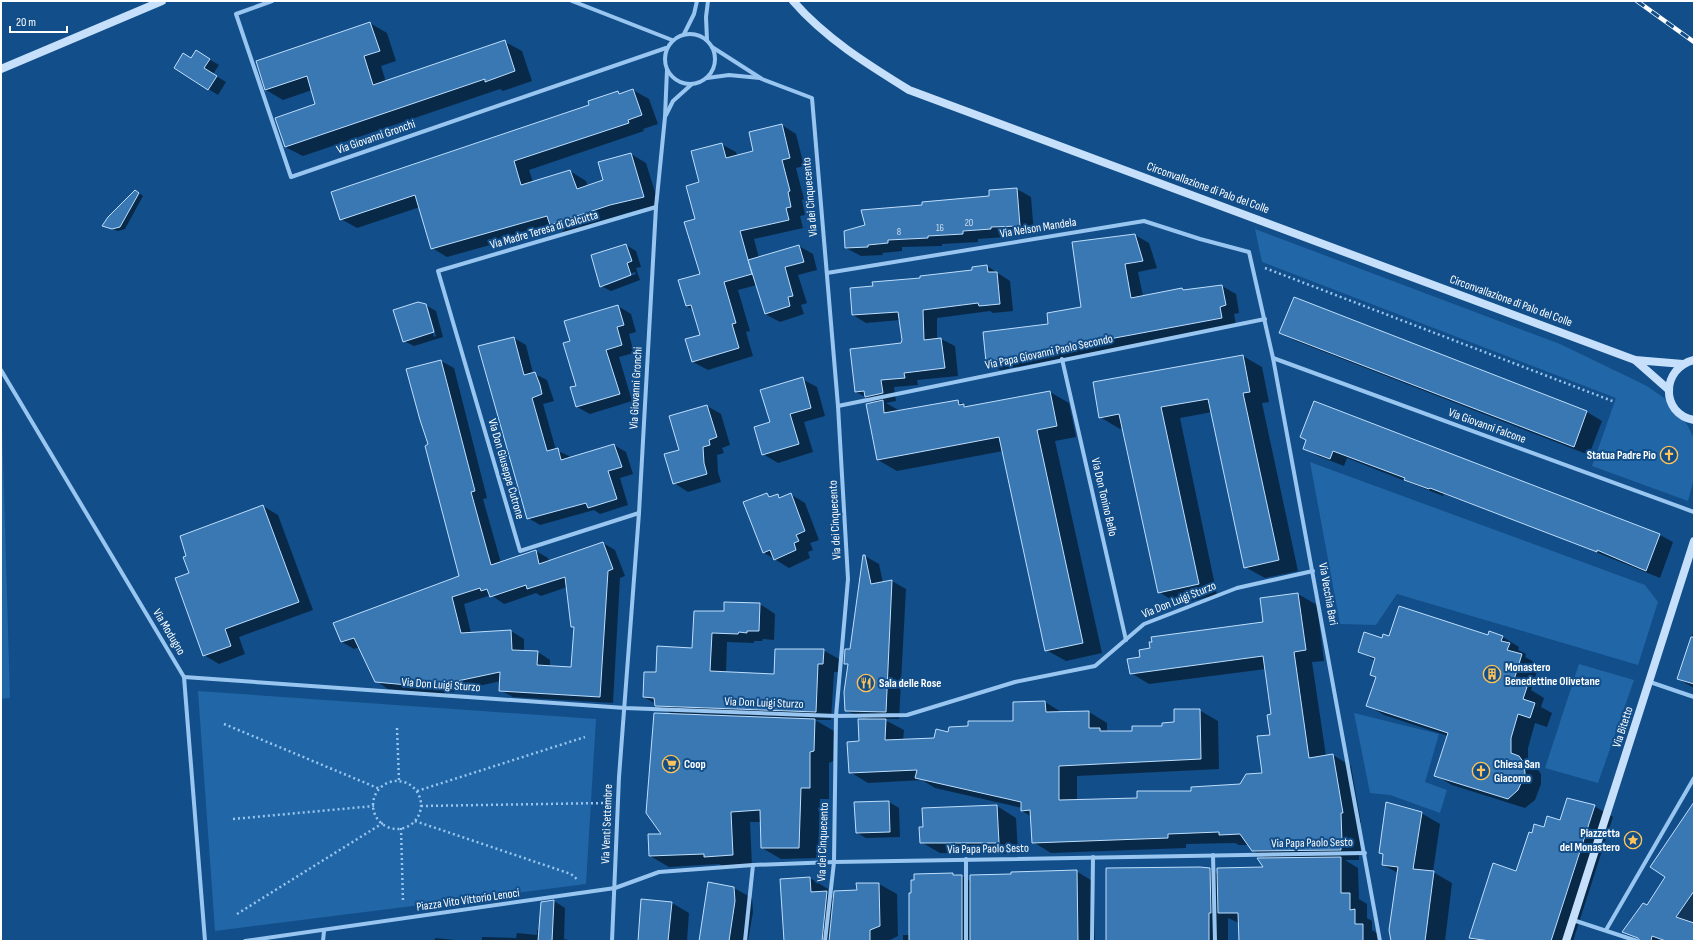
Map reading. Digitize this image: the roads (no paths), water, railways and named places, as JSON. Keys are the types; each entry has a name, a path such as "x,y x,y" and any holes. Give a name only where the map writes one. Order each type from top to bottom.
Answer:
{"street":[{"path":"1,69 162,1"},
{"name":"Via Giovanni Gronchi","path":"272,1 236,14 291,177 666,48 664,59 667,70 665,117 656,207 639,513 632,586 625,708"},
{"path":"572,1 672,40"},
{"path":"684,34 694,14 697,1"},
{"path":"707,40 706,17 708,1"},
{"name":"Circonvallazione di Palo del Colle","path":"793,1 804,14 854,56 909,90 1635,360"},
{"path":"666,48 672,40 684,34 700,35 707,40 712,47 762,79"},
{"path":"707,78 715,63 712,47"},
{"path":"667,70 677,81 692,84"},
{"path":"665,117 673,101 692,84 707,78 729,76 762,79"},
{"name":"Via dei Cinquecento","path":"762,79 812,98 838,406 848,579 836,716 834,862 825,941"},
{"name":"Via Madre Teresa di Calcutta","path":"438,271 656,207"},
{"name":"Via Nelson Mandela","path":"827,273 1144,221 1200,239 1249,252"},
{"name":"Via Vecchia Bari","path":"1249,252 1253,263 1273,358 1380,941"},
{"name":"Via Don Giuseppe Cutrone","path":"438,271 520,551 639,513"},
{"name":"Via Papa Giovanni Paolo Secondo","path":"838,406 1062,359 1265,319"},
{"name":"Via Giovanni Falcone","path":"1273,358 1694,512"},
{"name":"Via Don Tonino Bello","path":"1062,359 1126,640"},
{"path":"1635,360 1683,364 1694,360"},
{"path":"1635,360 1669,390"},
{"path":"1683,364 1673,375 1669,390 1673,405 1679,413 1694,420"},
{"name":"Via Modugno","path":"1,370 184,677 205,941"},
{"name":"Via Bitetto","path":"1566,941 1694,541"},
{"name":"Via Don Luigi Sturzo","path":"184,677 625,708 836,716 907,715 1015,682 1095,666 1144,624 1237,588 1313,571"},
{"path":"1650,682 1694,697"},
{"name":"Via Venti Settembre","path":"612,941 618,803 625,708"},
{"path":"1606,930 1694,778"},
{"name":"Via Papa Paolo Sesto","path":"615,888 659,872 752,865 966,859 1365,853"},
{"path":"1213,855 1215,941"},
{"path":"1092,857 1092,941"},
{"path":"966,859 966,941"},
{"path":"744,941 752,865"},
{"name":"Piazza Vito Vittorio Lenoci","path":"245,941 324,931 615,888"},
{"path":"1572,920 1637,941"},
{"path":"323,941 324,931"}],"railway":[{"path":"1637,1 1694,42"}],"place":[{"name":"Statua Padre Pio","path":"1669,455"},
{"name":"Monastero Benedettine Olivetane","path":"1492,674"},
{"name":"Sala delle Rose","path":"866,683"},
{"name":"Coop","path":"671,764"},
{"name":"Chiesa San Giacomo","path":"1481,771"},
{"name":"Piazzetta del Monastero","path":"1633,840"}]}
